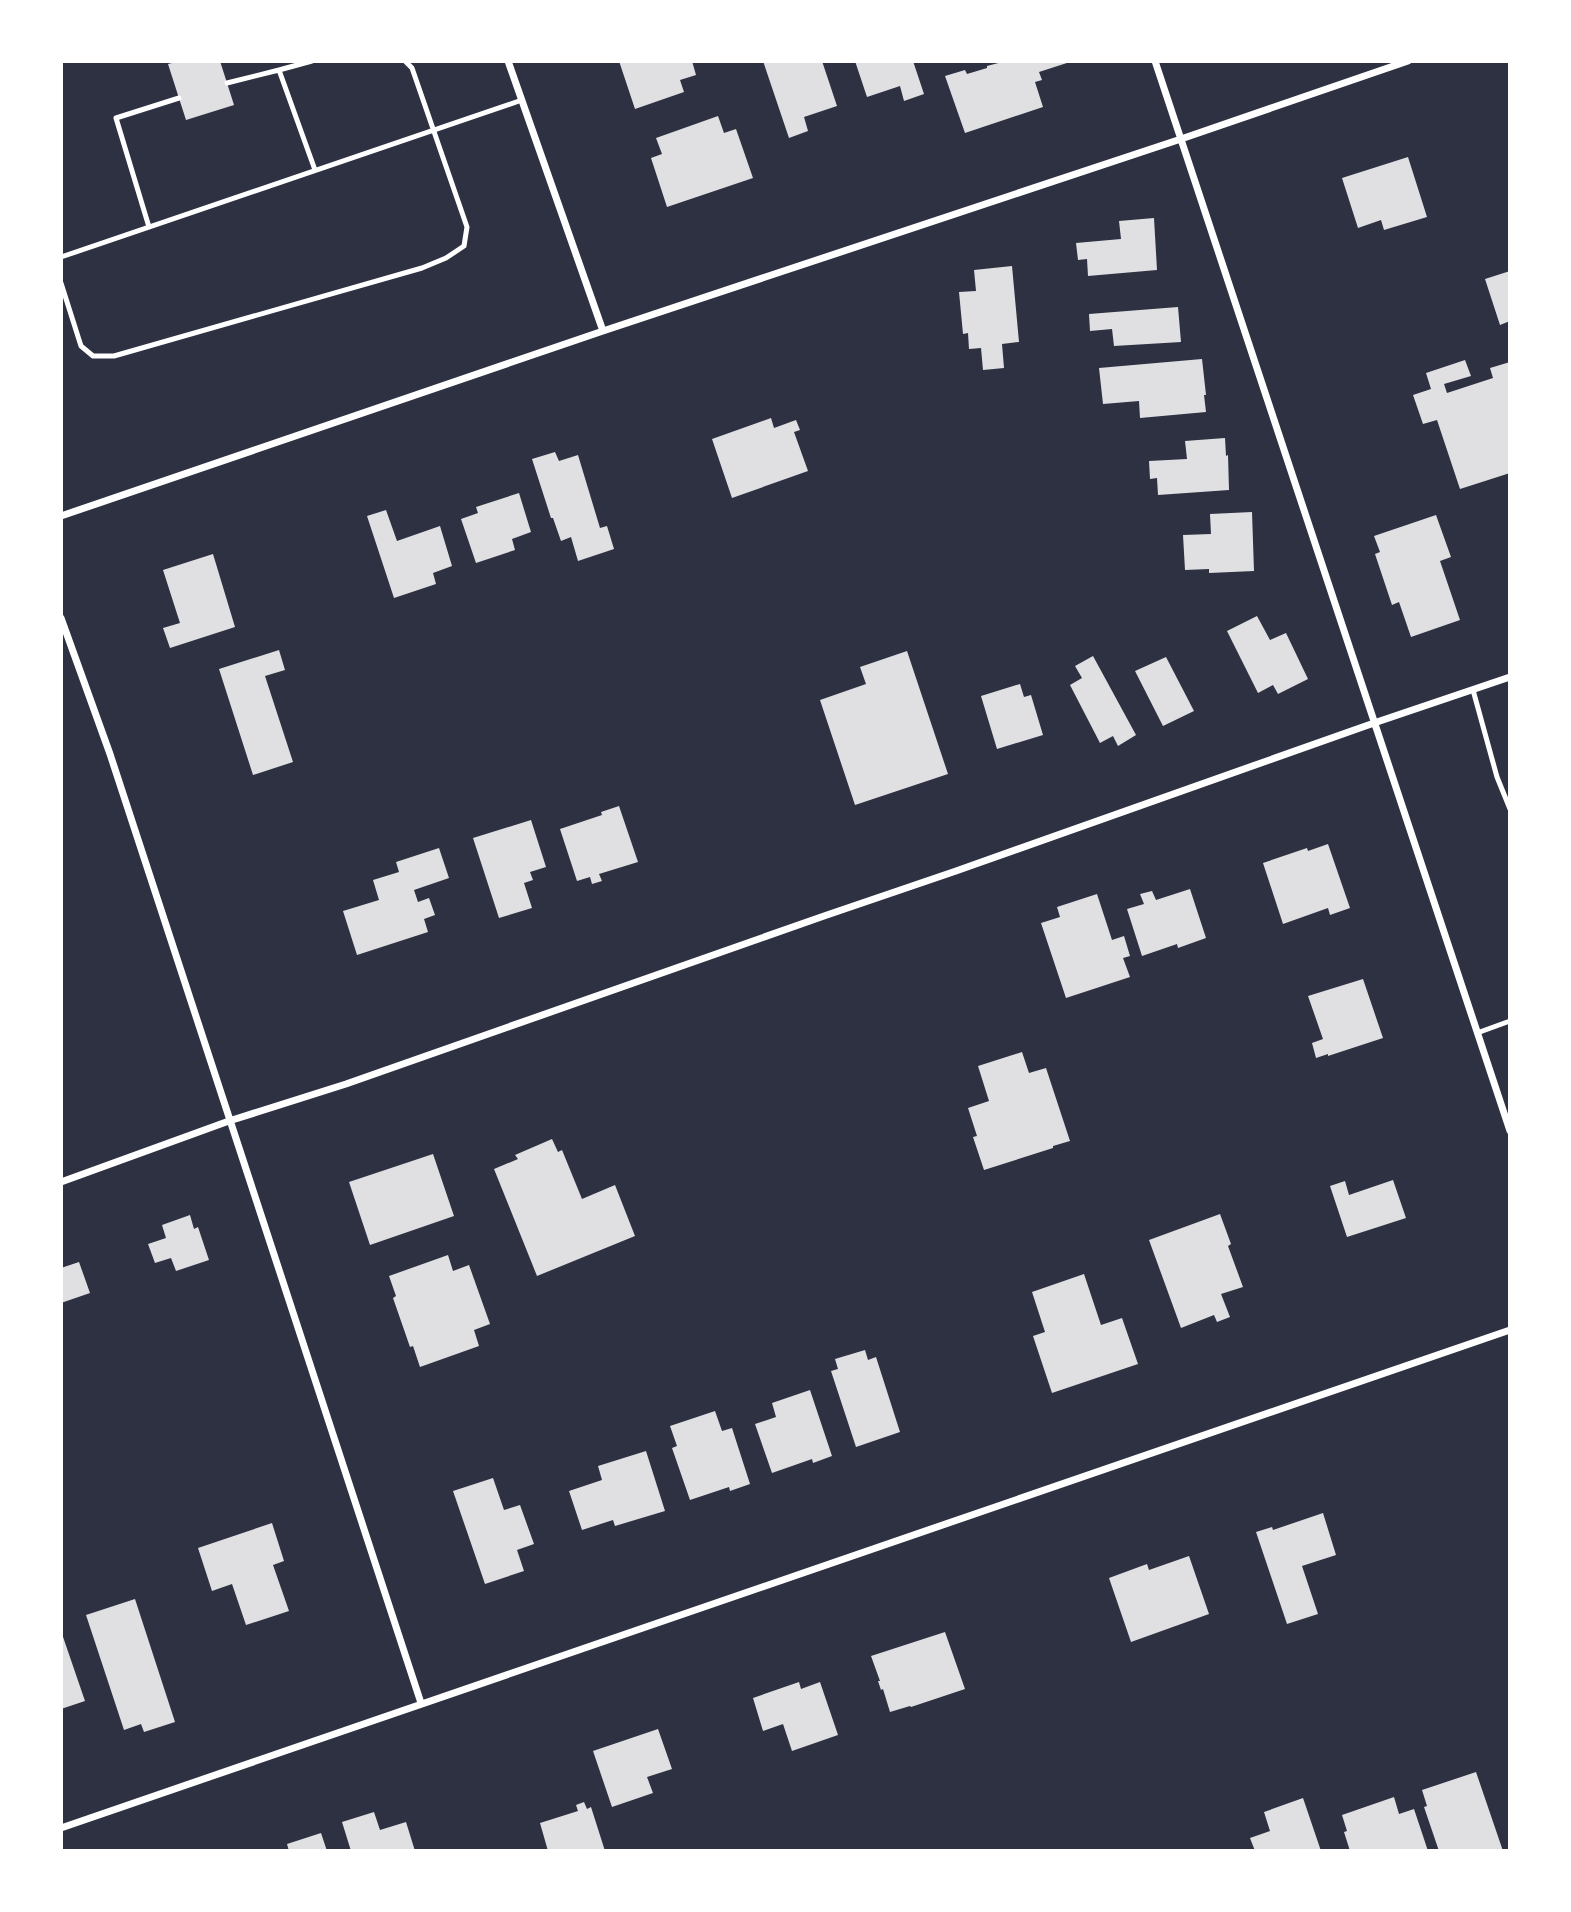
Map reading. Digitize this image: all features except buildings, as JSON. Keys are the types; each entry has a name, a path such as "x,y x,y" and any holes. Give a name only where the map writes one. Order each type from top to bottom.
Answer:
{"street":[{"path":"508,61 603,331"},
{"path":"1155,61 1510,1131"},
{"path":"61,516 1408,61"},
{"path":"61,618 110,754 421,1703"},
{"path":"61,1182 229,1121 346,1084 1510,677"},
{"path":"61,1828 1510,1330"}],"lane":[{"path":"227,83 312,61"},
{"path":"61,284 81,346 93,356 114,356 422,268 446,258 464,246 467,227 412,68 405,61"},
{"path":"279,70 315,170"},
{"path":"149,227 116,118 179,98"},
{"path":"61,257 522,100"},
{"path":"1473,690 1497,777 1510,809"},
{"path":"1477,1033 1510,1021"}]}
